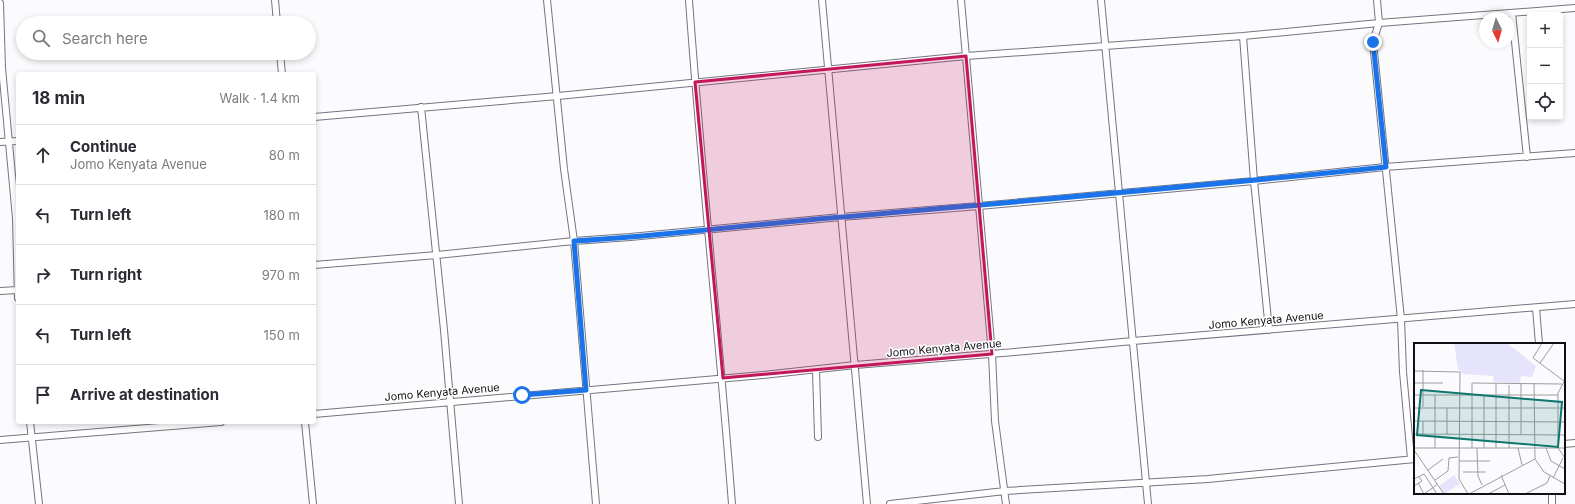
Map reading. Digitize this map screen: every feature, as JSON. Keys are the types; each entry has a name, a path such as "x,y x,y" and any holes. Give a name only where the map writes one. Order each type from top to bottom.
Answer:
{"street":[{"path":"275,0 276,16"},
{"path":"547,0 558,96 564,169 574,241 596,504"},
{"path":"689,0 732,504"},
{"path":"822,0 867,504"},
{"path":"961,0 992,354 995,421 1006,504"},
{"path":"1101,0 1148,504"},
{"path":"890,504 1005,491 1216,479 1413,459 1403,372 1401,319 1373,42 1379,23 1377,0"},
{"path":"0,3 2,68 16,218"},
{"path":"1515,13 1575,8"},
{"path":"316,117 558,96 966,56 1243,36 1479,15"},
{"path":"1243,36 1254,181 1269,330"},
{"path":"1515,40 1528,157"},
{"path":"281,60 282,72"},
{"path":"421,107 451,401 458,504"},
{"path":"0,142 16,141"},
{"path":"316,265 437,255 574,241 630,238 842,217 1254,181 1386,167 1575,153"},
{"path":"0,291 16,290"},
{"name":"Jomo Kenyata Avenue","path":"316,414 816,370 855,365 1575,304"},
{"path":"1536,308 1539,343"},
{"path":"816,370 818,437"},
{"path":"30,424 39,504"},
{"path":"0,440 32,439 199,424"},
{"path":"305,424 313,504"},
{"path":"1565,444 1575,443"}],"highlighted area":[{"path":"966,56 992,354 723,378 695,82"}],"route":[{"path":"522,395 586,390 574,241 630,238 842,217 1254,181 1386,167 1373,42"}]}
